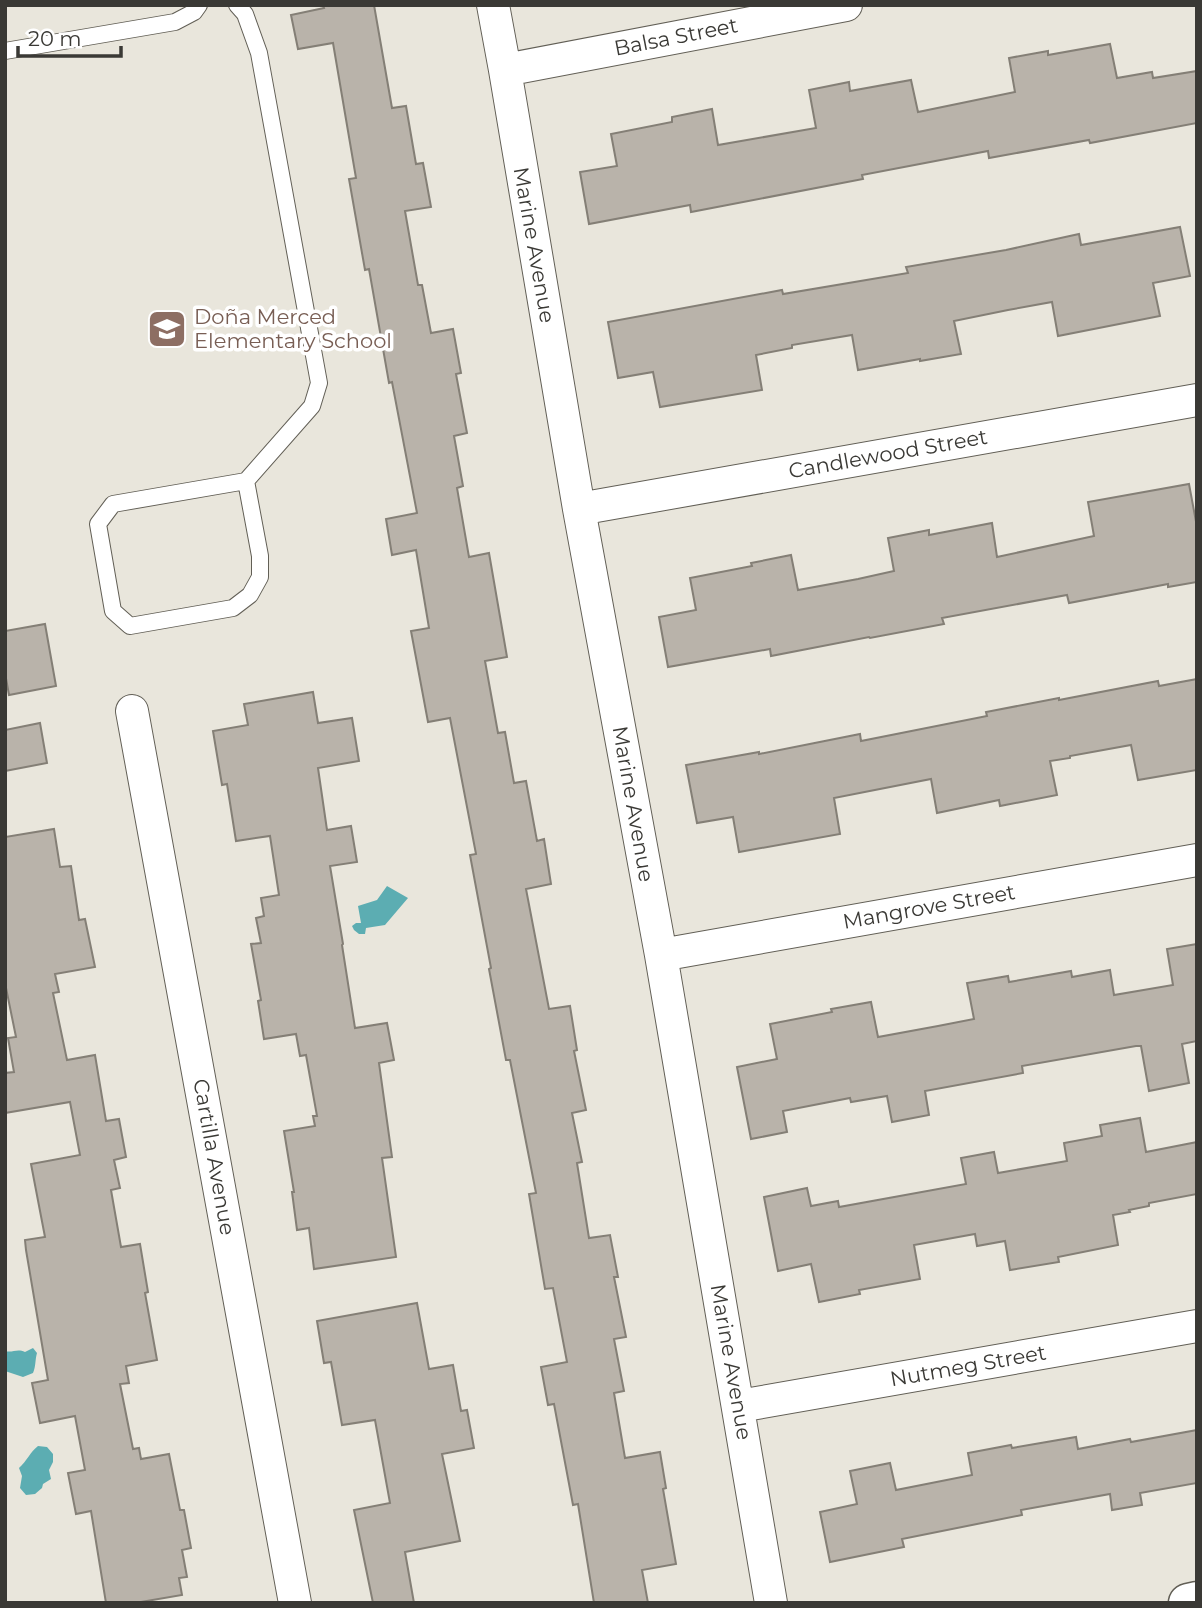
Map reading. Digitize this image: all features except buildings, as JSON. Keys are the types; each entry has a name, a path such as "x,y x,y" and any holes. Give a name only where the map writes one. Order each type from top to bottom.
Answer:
{"street":[{"name":"Marine Avenue","path":"493,5 579,509 661,955 771,1603"},
{"name":"Balsa Street","path":"505,70 846,5"},
{"name":"Candlewood Street","path":"579,509 1197,400"},
{"name":"Cartilla Avenue","path":"132,710 295,1603"},
{"name":"Mangrove Street","path":"661,955 1197,860"},
{"name":"Nutmeg Street","path":"738,1406 1197,1325"},
{"path":"1188,1603 1197,1601"}],"lane":[{"path":"5,51 175,22 194,12 199,5"},
{"path":"237,5 245,14 259,53 319,383 312,406 246,481 113,504 98,524 113,611 130,626 233,608 250,595 260,577 260,556 246,481"}],"water":[{"path":"387,886 408,898 385,925 366,928 365,934 359,934 352,926 361,923 358,906 377,900"},
{"path":"33,1348 37,1353 33,1373 23,1377 5,1371 5,1351 25,1352"},
{"path":"38,1446 47,1447 53,1454 49,1470 51,1479 35,1494 26,1495 20,1488 22,1476 19,1468"}],"place":[{"name":"Doña Merced Elementary School","path":"167,329"}]}
